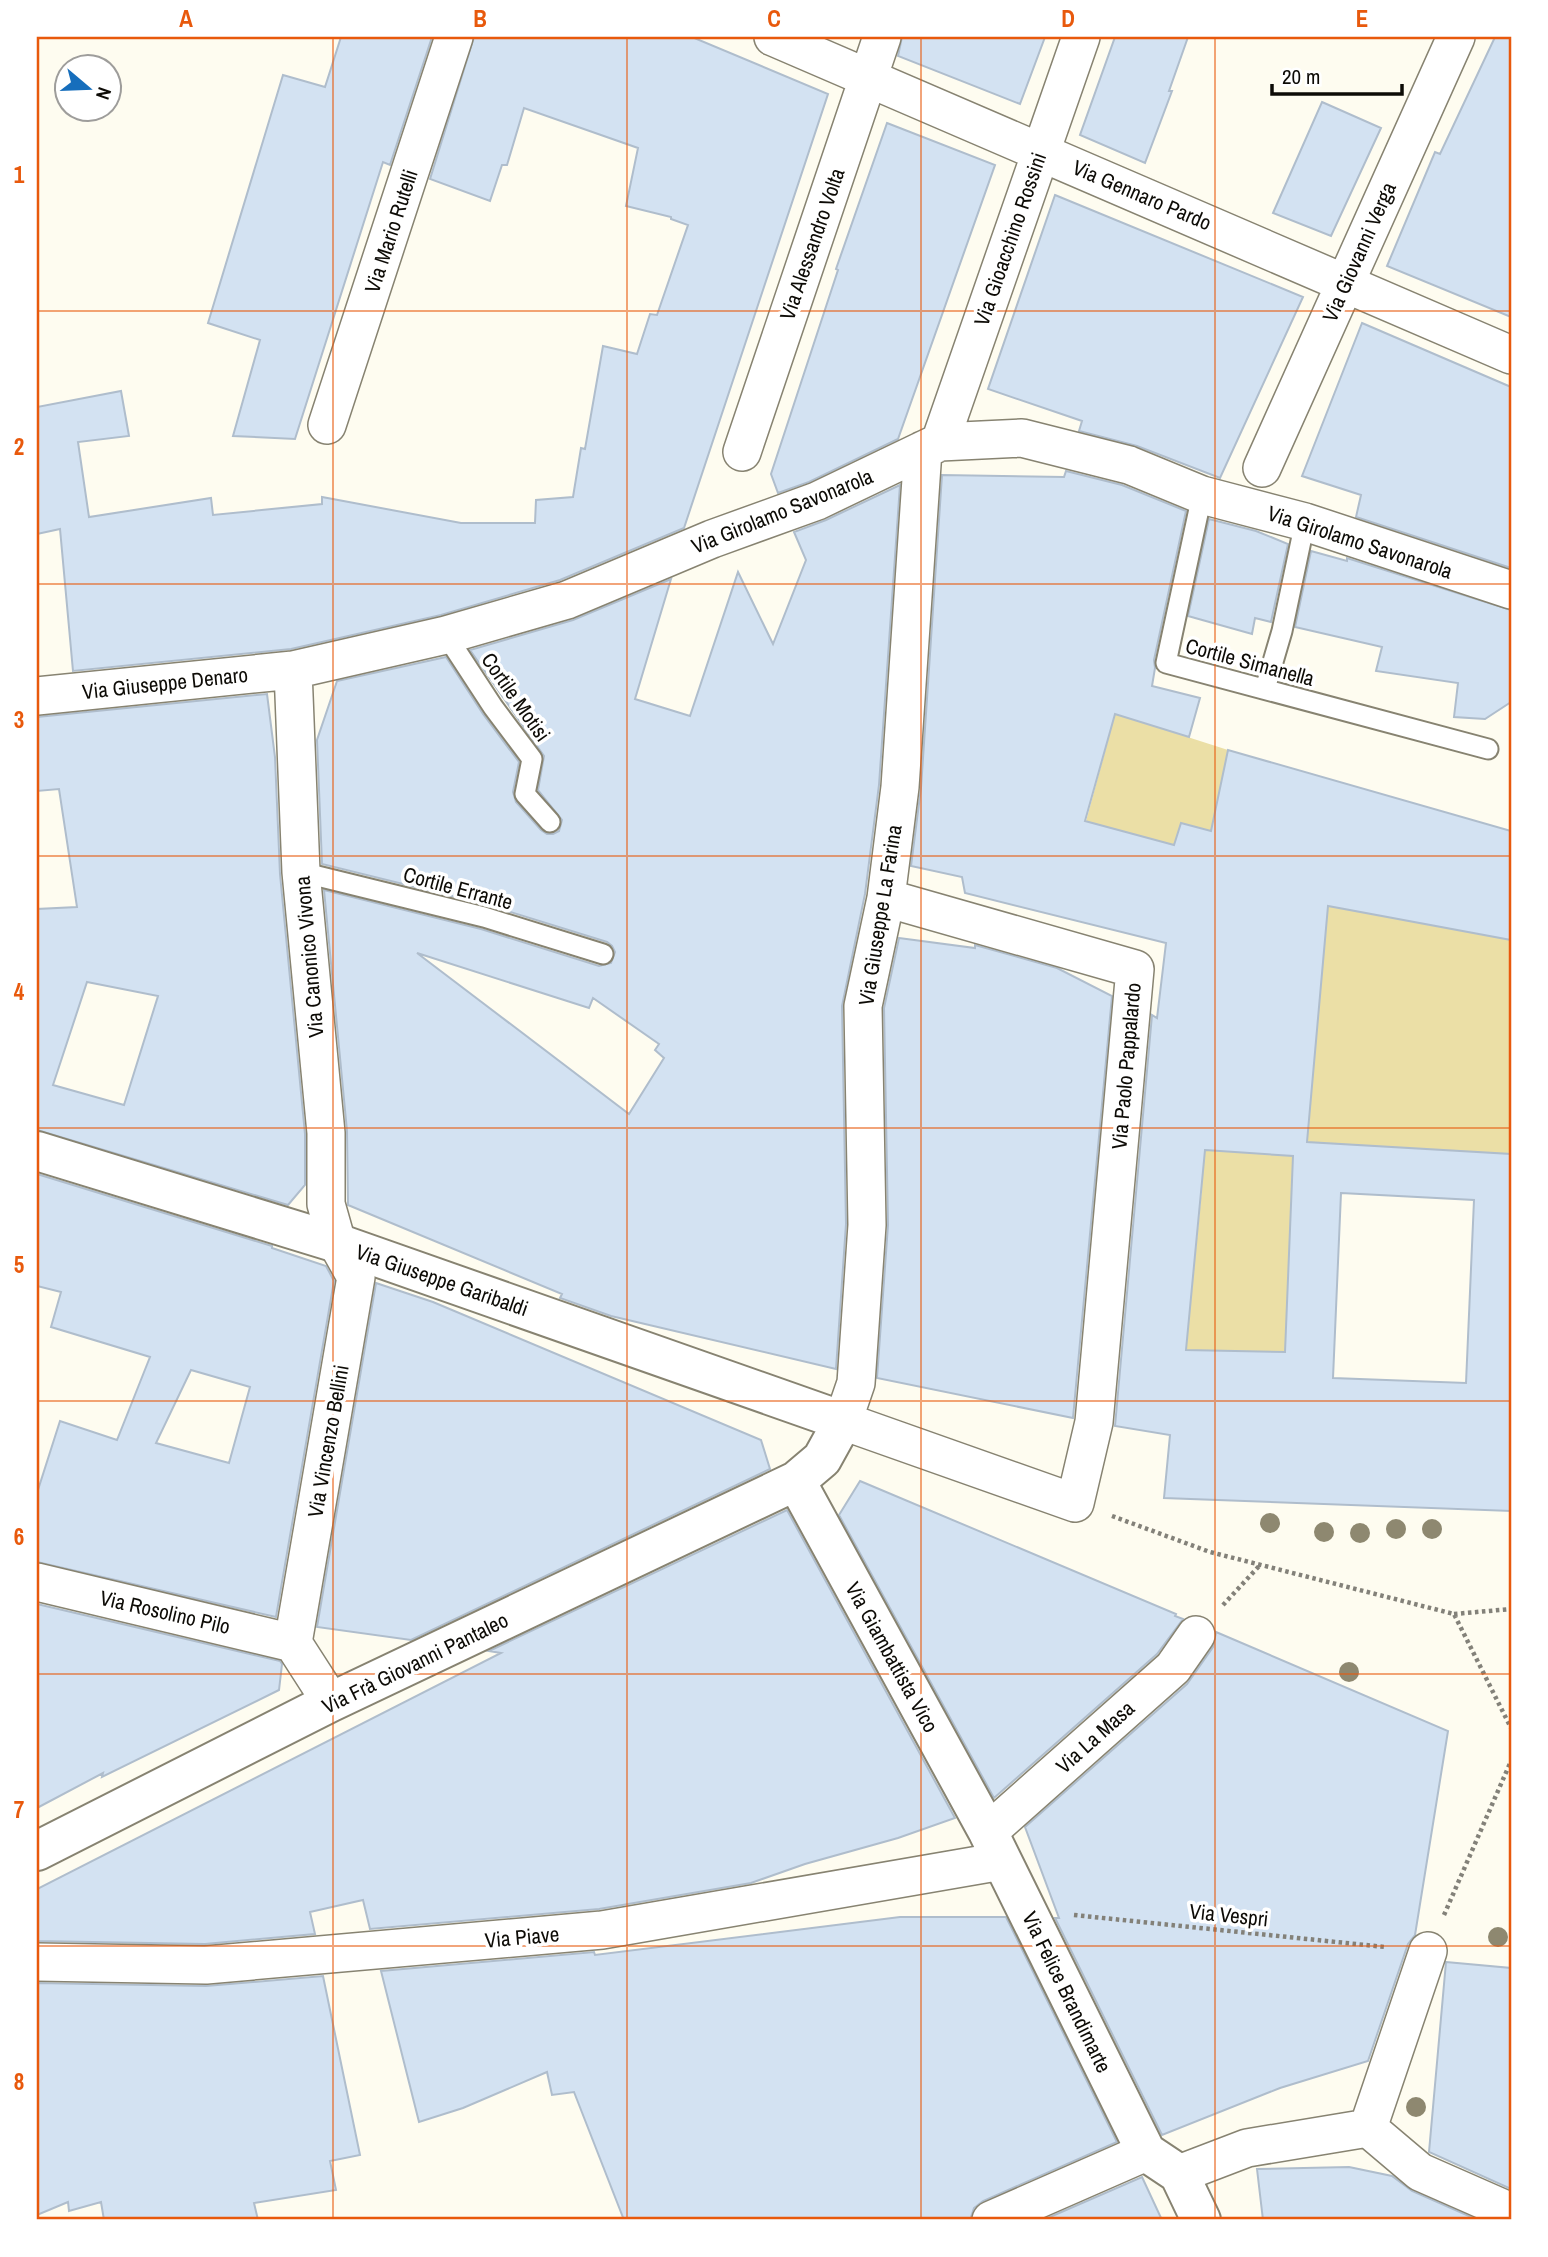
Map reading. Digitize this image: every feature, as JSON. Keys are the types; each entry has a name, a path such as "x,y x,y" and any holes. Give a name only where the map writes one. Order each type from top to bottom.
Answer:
{"main road":[{"name":"Via Giuseppe Garibaldi","path":"37,1151 337,1243 843,1420"},
{"name":"Via Frà Giovanni Pantaleo","path":"37,1851 331,1702 796,1481 822,1459 843,1420"},
{"name":"Via Giambattista Vico","path":"796,1481 995,1847"},
{"name":"Via Felice Brandimarte","path":"995,1847 1146,2152"},
{"path":"1146,2152 1179,2174 1201,2220"}],"street":[{"name":"Via Mario Rutelli","path":"327,425 454,37"},
{"name":"Via Gennaro Pardo","path":"773,37 1511,355"},
{"name":"Via Alessandro Volta","path":"742,452 882,37"},
{"name":"Via Gioacchino Rossini","path":"932,446 1081,37"},
{"name":"Via Giovanni Verga","path":"1262,468 1456,37"},
{"name":"Via Girolamo Savonarola","path":"293,670 446,635 567,600 712,540 817,501 932,446 1022,438 1129,465 1202,495 1306,522 1511,590"},
{"name":"Via Giuseppe La Farina","path":"843,1420 856,1383 867,1225 863,1006 886,898 900,786 932,446"},
{"name":"Via Giuseppe Denaro","path":"37,695 293,670"},
{"name":"Via Canonico Vivona","path":"293,670 300,872 326,1133 326,1205 337,1243"},
{"name":"Via Paolo Pappalardo","path":"886,898 1135,969 1094,1422 1075,1503"},
{"name":"Via Vincenzo Bellini","path":"293,1643 356,1278 337,1243"},
{"path":"843,1420 1075,1503"},
{"name":"Via Rosolino Pilo","path":"37,1582 293,1643"},
{"name":"Via La Masa","path":"995,1847 1172,1668 1196,1635"},
{"path":"293,1643 331,1702"},
{"name":"Via Piave","path":"37,1962 206,1965 602,1930 995,1847"},
{"path":"1368,2128 1427,1951"},
{"path":"1179,2174 1247,2148 1368,2128 1420,2172 1511,2212"},
{"path":"991,2220 1146,2152"}],"lane":[{"name":"Cortile Simanella","path":"1202,495 1166,663 1488,750"},
{"path":"1265,689 1282,631 1306,522"},
{"name":"Cortile Motisi","path":"446,635 493,707 532,759 525,794 550,822"},
{"name":"Cortile Errante","path":"300,872 484,917 603,954"}],"path":[{"path":"1075,1503 1210,1552 1454,1614 1511,1609"},
{"path":"1196,1635 1261,1564"},
{"path":"1454,1614 1511,1728"},
{"path":"1427,1951 1511,1760"},
{"name":"Via Vespri","path":"1028,1911 1427,1951"}],"shaded area":[{"path":"1085,704 1228,750 1211,831 1181,823 1172,849 1085,825 1110,733"},
{"path":"1328,906 1511,940 1511,1154 1307,1142"},
{"path":"1168,1140 1293,1156 1285,1353 1186,1350 1202,1188"}],"building":[{"path":"341,37 432,37 390,165 383,162 295,439 233,436 260,340 208,323 283,75 325,87"},
{"path":"474,37 692,37 828,94 684,528 560,580 441,615 291,649 73,671 60,529 37,534 37,407 121,391 129,436 78,442 89,517 211,498 213,515 322,504 322,497 461,523 535,523 536,500 573,497 581,448 585,449 603,346 637,354 650,314 657,315 688,225 671,217 626,206 638,148 524,108 507,165 502,165 490,201 430,179"},
{"path":"902,37 1045,37 1020,104 898,56"},
{"path":"1115,37 1188,37 1169,91 1172,91 1145,163 1080,135"},
{"path":"1495,37 1511,37 1511,317 1387,266 1435,152 1440,154"},
{"path":"1322,102 1381,128 1331,236 1273,213"},
{"path":"887,123 995,165 898,439 809,482 778,493 771,474 838,270 836,269"},
{"path":"1055,195 1303,297 1220,478 1137,446 1079,431 1082,421 988,389"},
{"path":"1362,323 1511,387 1511,568 1356,517 1361,495 1302,476"},
{"path":"1066,471 1122,485 1186,511 1154,660 1152,686 1200,698 1189,737 1115,714 1085,821 1174,845 1181,823 1211,831 1228,750 1511,831 1511,940 1328,906 1307,1142 1511,1154 1511,1511 1164,1498 1170,1435 1115,1426 1152,1015 1157,1018 1166,943 965,893 962,877 911,866 921,788 942,475 1064,477","holes":["1205,1150 1293,1156 1285,1352 1186,1350","1341,1193 1474,1200 1466,1383 1333,1378"]},
{"path":"900,485 879,785 865,894 842,1006 846,1224 836,1369 611,1316 560,1298 562,1294 348,1205 347,1131 324,890 481,929 599,966 611,963 615,952 607,942 488,905 322,864 317,740 337,681 446,657 483,714 519,762 513,792 516,802 541,830 553,834 559,831 562,820 538,790 544,756 470,650 573,620 671,579 635,699 690,716 738,572 773,644 806,560 794,532","holes":["417,953 589,1008 593,998 659,1044 655,1050 664,1058 629,1114"]},
{"path":"1209,519 1256,531 1288,544 1271,622 1255,618 1252,634 1188,616"},
{"path":"1311,551 1347,561 1347,558 1511,610 1511,702 1485,719 1454,717 1458,683 1376,671 1382,647 1295,627"},
{"path":"267,694 275,757 280,874 305,1134 305,1185 288,1205 37,1130 37,909 77,907 59,789 37,791 37,717","holes":["87,982 158,996 124,1105 53,1085"]},
{"path":"899,938 975,948 975,945 1057,968 1112,996 1073,1418 877,1378 888,1225 884,1008"},
{"path":"37,1174 272,1246 326,1266 334,1281 276,1617 37,1562 37,1493 60,1421 117,1440 150,1357 51,1327 61,1292 37,1286","holes":["191,1370 250,1387 229,1463 156,1443"]},
{"path":"376,1283 433,1302 761,1440 770,1469 411,1640 317,1627"},
{"path":"860,1481 1183,1619 1157,1654 994,1798 839,1515"},
{"path":"787,1510 955,1818 751,1883 599,1909 370,1929 363,1900 310,1912 315,1934 205,1944 37,1941 37,1889 501,1653 489,1651"},
{"path":"37,1604 280,1661 282,1664 279,1690 102,1777 103,1773 37,1808"},
{"path":"1216,1632 1448,1731 1415,1935 1408,1944 1368,2061 1280,2088 1162,2135 1055,1918 1059,1918 1025,1827 1187,1684 1213,1647"},
{"path":"900,1917 1006,1917 1117,2142 983,2201 974,2208 970,2220 624,2220 574,2092 552,2095 547,2072 463,2108 419,2122 381,1971 594,1952 595,1955"},
{"path":"1446,1962 1511,1968 1511,2189 1429,2152"},
{"path":"323,1976 360,2155 330,2161 336,2190 254,2203 258,2220 104,2220 101,2202 69,2211 68,2202 37,2215 37,1983 206,1986"},
{"path":"1349,2167 1392,2176 1412,2191 1478,2220 1263,2220 1257,2169"},
{"path":"1142,2177 1162,2220 1043,2220"}]}
